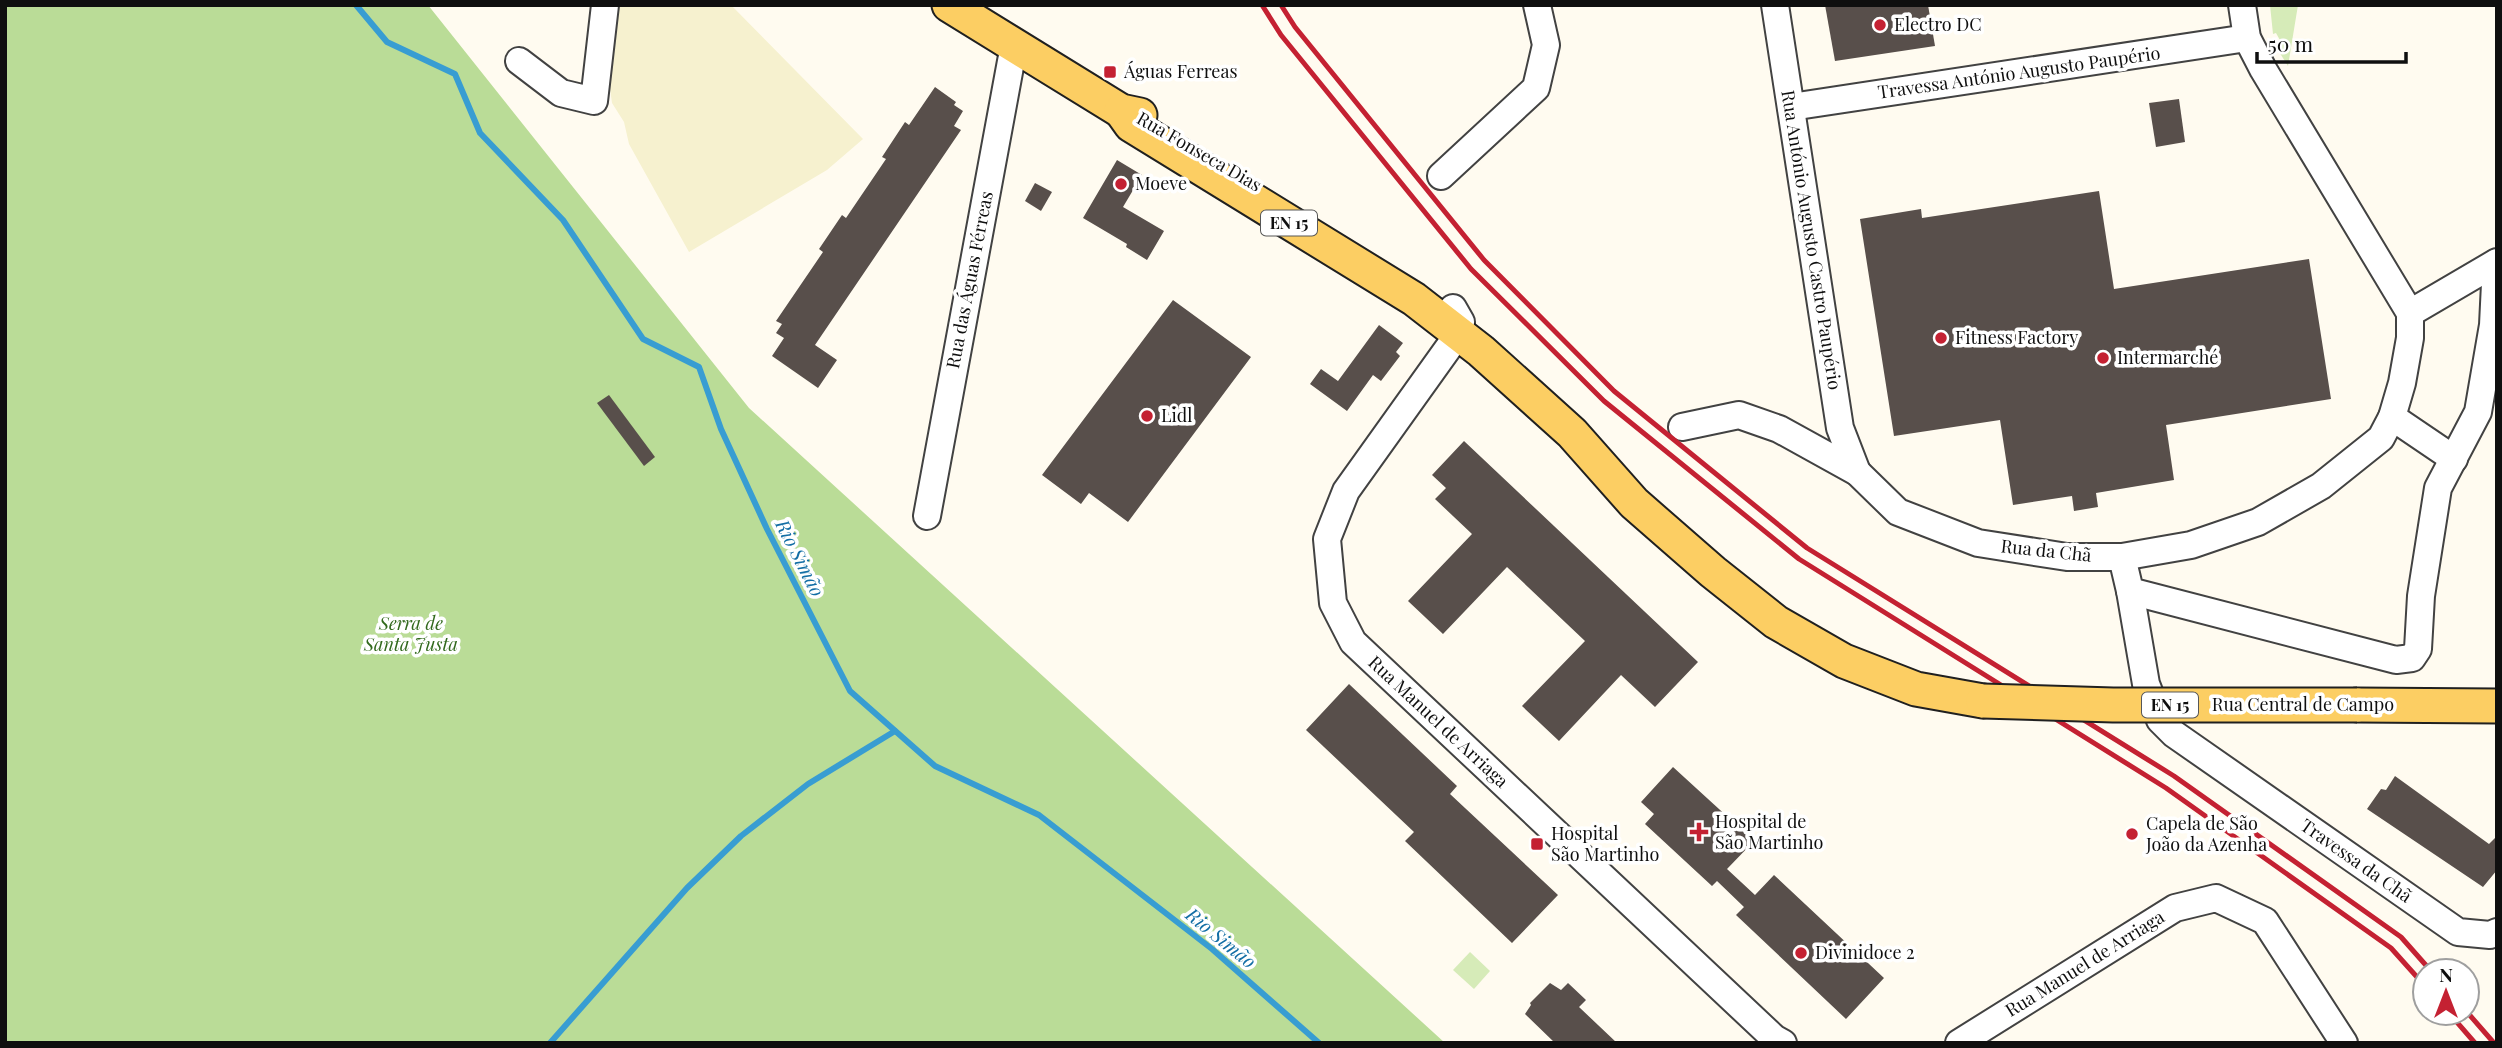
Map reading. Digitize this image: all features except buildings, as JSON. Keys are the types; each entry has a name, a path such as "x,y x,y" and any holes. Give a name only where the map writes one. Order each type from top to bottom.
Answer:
{"main road":[{"name":"Rua Fonseca Dias","path":"949,5 1121,111 1131,125 1414,299 1509,353 1570,409 1686,547"},
{"name":"Rua Fonseca Dias","path":"1456,321 1573,433 1634,503 1713,572 1776,622 1844,661 1916,689 1983,701"},
{"name":"Rua Central de Campo","path":"1983,701 2113,705 2497,706"}],"street":[{"path":"519,61 561,93 594,100 606,5"},
{"path":"1441,176 1536,88 1546,45 1537,5"},
{"name":"Rua António Augusto Castro Paupério","path":"1775,5 1840,428 1857,472"},
{"path":"2242,5 2247,38 2263,69 2410,313 2496,262"},
{"name":"Travessa António Augusto Paupério","path":"1791,107 2247,38"},
{"name":"Rua das Águas Férreas","path":"927,516 1014,45"},
{"path":"2122,557 2130,591 2396,660 2412,658 2418,649 2421,596 2438,488 2478,412 2493,325 2496,262"},
{"name":"Rua da Chã","path":"1682,427 1739,415 1779,429 1857,472 1898,512 1978,543 2067,557 2122,557 2191,545 2258,522 2321,486 2381,438 2392,417 2402,383 2410,338 2410,313"},
{"name":"Rua Manuel de Arriaga","path":"1456,321 1346,491 1327,539 1333,603 1353,642 1774,1038 1783,1043"},
{"path":"2392,417 2454,459"},
{"name":"Travessa da Chã","path":"2130,591 2146,684 2160,720 2174,734 2458,933 2490,935 2497,932"},
{"name":"Rua Manuel de Arriaga","path":"1959,1043 2175,908 2216,898 2265,921 2344,1043"}],"shaded area":[{"path":"617,5 731,5 863,139 827,170 689,252 629,144 624,122 612,103 609,82"}],"green space":[{"name":"Serra de Santa Justa","path":"5,5 428,5 749,408 1445,1043 5,1043"},
{"path":"2270,5 2298,5 2288,66 2276,47 2281,42 2276,33 2273,34"},
{"path":"1470,952 1490,971 1474,989 1453,970"}],"waterway":[{"name":"Rio Simão","path":"356,5 387,42 455,74 480,133 563,220 643,339 699,367 721,429 767,529 850,691 935,766 1039,815 1212,949 1319,1043"},
{"path":"550,1043 687,888 741,836 808,784 895,731"}],"railway":[{"path":"1262,5 1281,35 1471,269 1604,401 1799,559 2166,788 2391,948 2411,970"},
{"path":"1281,5 1295,27 1484,260 1614,391 1807,548 2174,776 2401,937 2419,957"},
{"path":"2461,1027 2475,1043"},
{"path":"2480,1027 2494,1043"}],"place":[{"name":"Electro DC","path":"1880,25"},
{"name":"Águas Ferreas","path":"1110,72"},
{"name":"Moeve","path":"1121,184"},
{"name":"Fitness Factory","path":"1941,338"},
{"name":"Intermarché","path":"2103,358"},
{"name":"Lidl","path":"1147,416"},
{"name":"Hospital de São Martinho","path":"1699,832"},
{"name":"Capela de São João da Azenha","path":"2132,834"},
{"name":"Hospital São Martinho","path":"1537,844"},
{"name":"Divinidoce 2","path":"1801,953"}]}
